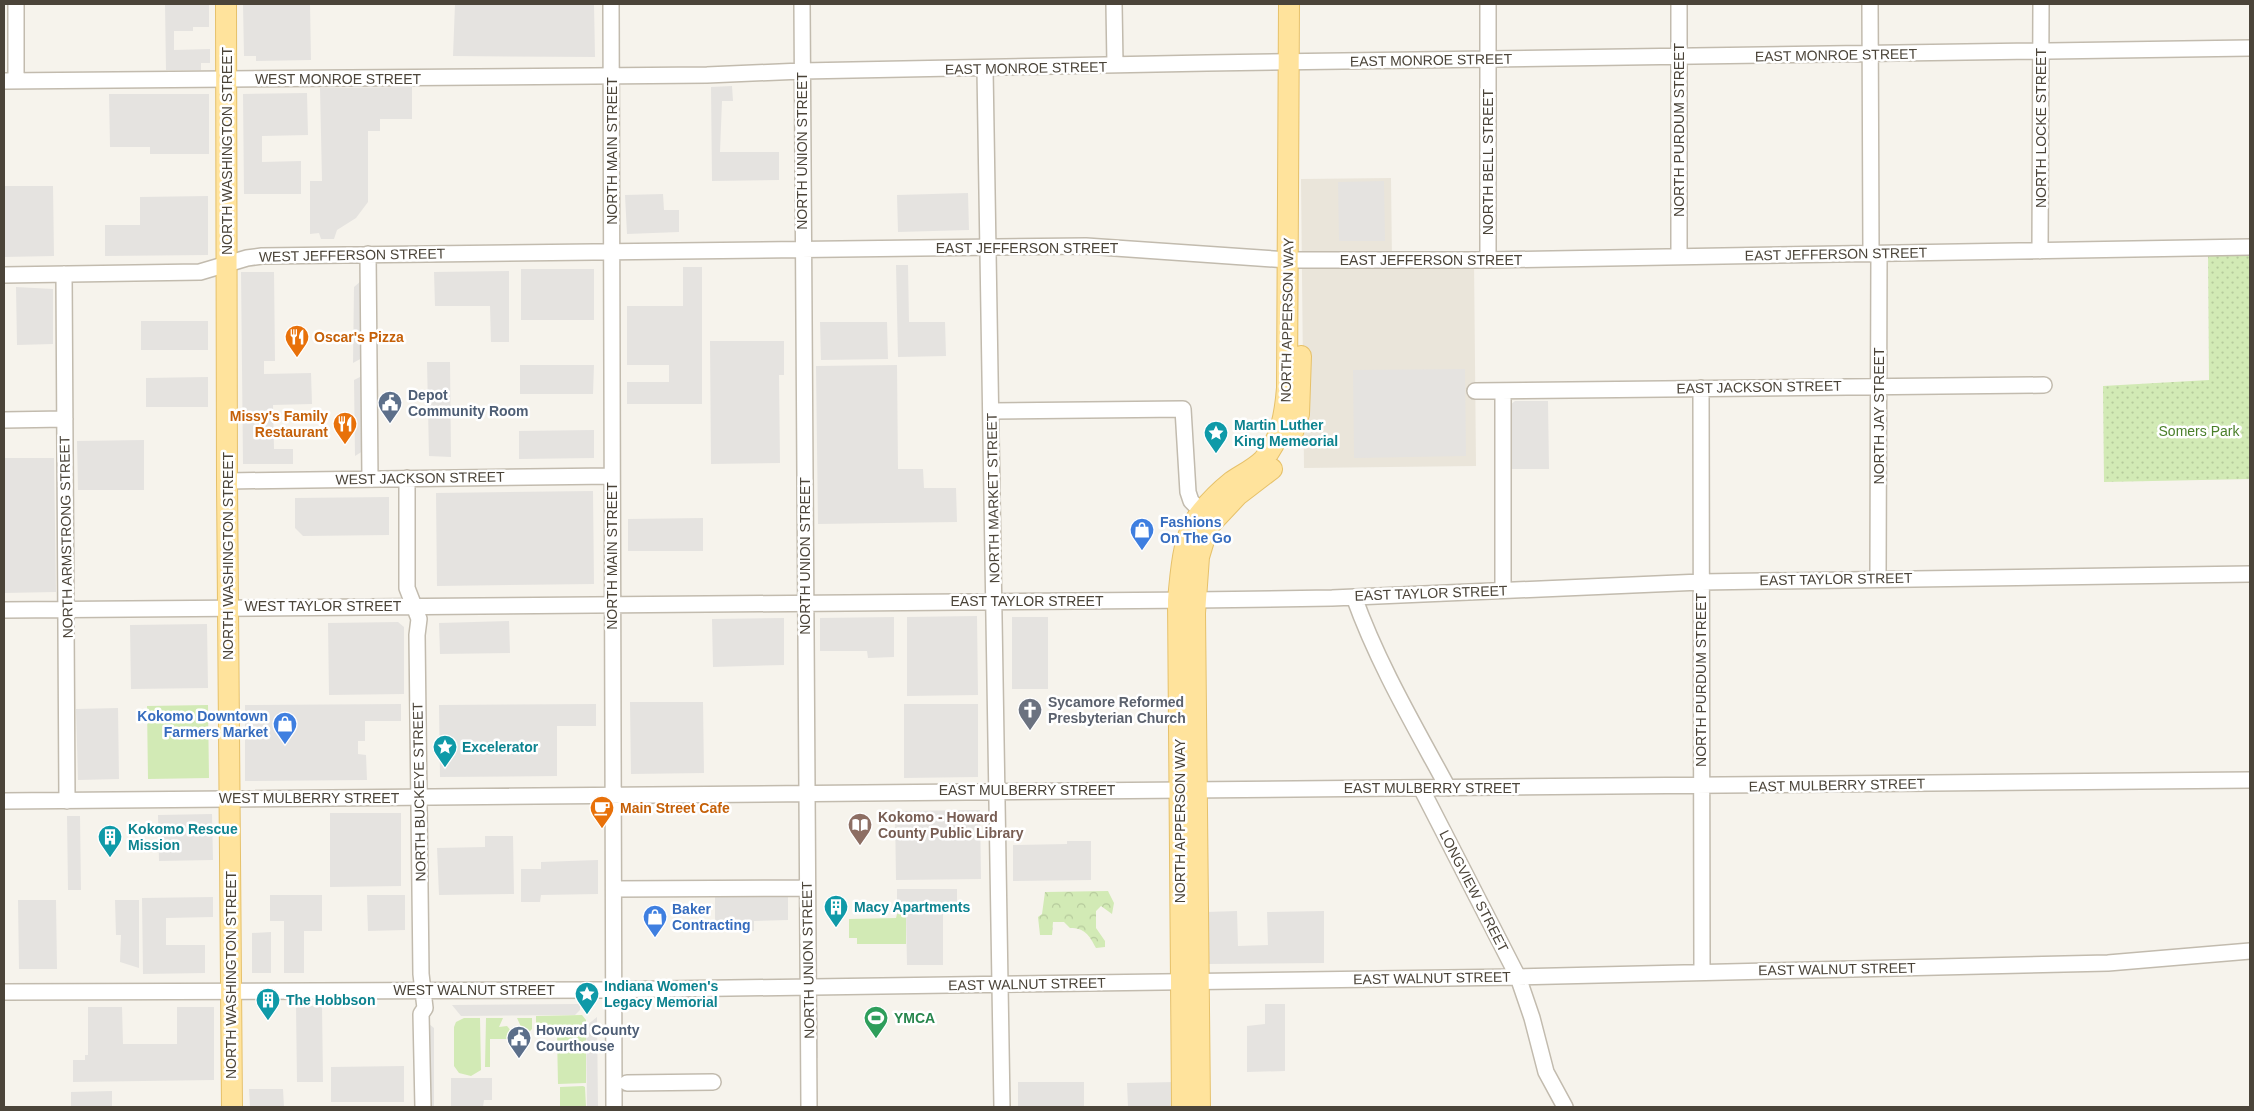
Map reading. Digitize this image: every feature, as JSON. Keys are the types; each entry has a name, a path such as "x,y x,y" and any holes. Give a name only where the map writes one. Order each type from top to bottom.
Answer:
{"main road":[{"name":"NORTH WASHINGTON STREET","path":"226,4 227,481 232,1107"},
{"name":"NORTH APPERSON WAY","path":"1288,4 1294,62"},
{"name":"NORTH APPERSON WAY","path":"1200,1107 1190,982 1186,600 1183,555 1194,522 1207,517 1268,473 1292,436 1299,414 1301,394 1294,260 1294,62 1299,4"},
{"name":"NORTH APPERSON WAY","path":"1182,1107 1190,982"}],"street":[{"path":"10,81 16,4"},
{"name":"NORTH MAIN STREET","path":"611,4 614,1107"},
{"name":"NORTH UNION STREET","path":"802,4 802,249 809,1107"},
{"path":"1114,4 1115,65"},
{"name":"NORTH BELL STREET","path":"1488,4 1488,260"},
{"name":"NORTH PURDUM STREET","path":"1678,256 1679,4"},
{"name":"NORTH JAY STREET","path":"1870,4 1879,386 1878,578"},
{"name":"NORTH LOCKE STREET","path":"2040,251 2041,4"},
{"name":"EAST MONROE STREET","path":"611,76 707,76 802,71 985,69 1115,65 2250,48"},
{"name":"NORTH MARKET STREET","path":"985,69 1002,1107"},
{"name":"WEST MONROE STREET","path":"10,81 611,76"},
{"name":"EAST JEFFERSON STREET","path":"612,253 1086,246 1294,260 1488,260 2250,247"},
{"name":"WEST JEFFERSON STREET","path":"4,275 200,272 227,266 247,258 262,256 612,253"},
{"path":"368,254 370,479"},
{"name":"NORTH ARMSTRONG STREET","path":"64,274 67,801"},
{"name":"EAST JACKSON STREET","path":"1475,391 2044,385"},
{"name":"NORTH PURDUM STREET","path":"1701,388 1702,972"},
{"path":"1503,391 1503,590"},
{"path":"992,411 1183,409 1188,492 1191,501 1207,517"},
{"path":"4,420 65,419"},
{"name":"WEST JACKSON STREET","path":"227,481 612,476"},
{"name":"NORTH BUCKEYE STREET","path":"407,478 407,588 419,618 417,635 421,989 424,1008 421,1014 423,1107"},
{"name":"EAST TAYLOR STREET","path":"612,604 1186,600 1354,596 1701,582 2250,574"},
{"path":"1354,596 1365,626 1397,694 1448,788"},
{"name":"WEST TAYLOR STREET","path":"4,610 612,604"},
{"name":"EAST MULBERRY STREET","path":"614,795 2250,780"},
{"name":"LONGVIEW STREET","path":"1421,788 1518,976 1532,1018 1546,1072 1565,1107"},
{"name":"WEST MULBERRY STREET","path":"4,801 614,795"},
{"path":"614,889 807,888"},
{"name":"EAST WALNUT STREET","path":"613,989 808,985 1190,982 2108,963 2250,951"},
{"name":"WEST WALNUT STREET","path":"4,992 613,989"},
{"path":"627,1083 713,1082"}],"shaded area":[{"path":"165,4 209,4 209,27 193,27 193,31 174,31 174,50 210,49 210,63 201,63 201,70 166,70"},
{"path":"243,4 310,4 311,60 256,61 256,56 244,56"},
{"path":"455,4 594,4 595,57 453,56"},
{"path":"732,86 733,101 722,101 720,152 779,152 779,180 712,181 711,87"},
{"path":"412,87 412,119 380,119 380,131 368,131 368,202 356,218 337,230 334,239 321,239 319,233 310,234 310,181 322,181 320,88"},
{"path":"307,93 308,135 262,136 262,162 301,161 301,194 244,194 243,94"},
{"path":"109,94 209,94 209,154 150,154 150,147 110,147"},
{"path":"1391,178 1392,260 1474,259 1476,466 1304,468 1301,179"},
{"path":"1384,181 1385,241 1339,241 1338,182"},
{"path":"4,186 53,186 54,256 4,257"},
{"path":"968,193 969,230 898,232 897,195"},
{"path":"663,194 664,210 679,210 679,232 627,234 625,195"},
{"path":"208,196 208,255 105,256 105,225 140,225 140,197"},
{"path":"896,265 908,265 909,322 945,322 946,356 898,357"},
{"path":"683,267 702,267 702,404 627,404 627,382 669,382 669,365 627,365 627,306 683,306"},
{"path":"521,269 594,269 594,320 521,320"},
{"path":"509,271 509,342 491,342 490,306 435,306 434,272"},
{"path":"241,272 274,272 275,361 264,361 264,374 311,373 312,404 273,405 274,449 293,449 293,464 243,464"},
{"path":"361,281 362,358 353,363 354,287"},
{"path":"16,287 53,289 53,344 17,345"},
{"path":"141,321 208,321 208,350 141,350"},
{"path":"820,322 887,322 888,359 821,360"},
{"path":"710,341 784,341 784,375 779,375 780,463 711,464"},
{"path":"427,362 450,362 451,457 429,456"},
{"path":"520,365 594,365 593,394 520,394"},
{"path":"897,365 898,469 923,469 924,488 956,488 957,522 818,524 816,366"},
{"path":"1465,369 1466,456 1354,458 1353,370"},
{"path":"362,376 363,451 355,456 354,380"},
{"path":"208,377 208,407 146,407 146,378"},
{"path":"1515,401 1548,401 1549,469 1511,469 1510,405"},
{"path":"594,430 594,458 519,459 519,431"},
{"path":"144,440 144,490 78,490 77,441"},
{"path":"4,458 54,458 56,592 4,593"},
{"path":"593,491 594,584 437,586 436,493"},
{"path":"389,497 389,535 303,536 295,528 295,498"},
{"path":"703,518 703,551 628,551 628,519"},
{"path":"977,616 978,695 907,696 907,617"},
{"path":"894,617 894,657 868,658 867,651 820,651 820,618"},
{"path":"1012,617 1048,617 1048,689 1012,689"},
{"path":"784,618 784,665 713,667 712,619"},
{"path":"509,621 510,653 440,654 439,623"},
{"path":"398,622 404,627 404,694 329,695 328,623"},
{"path":"207,624 208,688 131,689 130,625"},
{"path":"630,702 703,702 704,773 631,774"},
{"path":"401,704 401,721 365,721 365,741 358,741 358,754 366,755 367,780 245,781 245,705"},
{"path":"596,704 596,726 557,726 557,776 440,777 439,705"},
{"path":"904,704 978,704 978,777 904,778"},
{"path":"118,708 119,779 78,780 76,709"},
{"path":"980,810 981,879 896,880 895,811"},
{"path":"330,813 401,813 401,886 330,887"},
{"path":"212,814 213,860 159,861 158,815"},
{"path":"67,816 80,816 81,890 68,890"},
{"path":"485,836 513,836 514,894 439,895 437,848 485,847"},
{"path":"1067,841 1091,841 1091,880 1013,881 1013,845 1067,844"},
{"path":"598,860 598,894 541,895 540,902 521,902 521,869 541,869 541,862"},
{"path":"897,889 957,889 957,913 943,914 943,965 907,965 906,914 897,914"},
{"path":"715,893 788,893 788,920 754,921 754,931 715,931"},
{"path":"270,895 322,895 322,931 304,931 304,973 284,973 284,921 270,921"},
{"path":"367,895 405,895 405,930 368,931"},
{"path":"213,897 213,917 166,918 166,945 205,945 205,973 143,974 142,898"},
{"path":"18,900 56,900 57,969 19,969"},
{"path":"115,900 139,900 139,968 120,962 121,935 116,935"},
{"path":"1237,911 1238,946 1268,945 1267,912 1324,911 1324,963 1208,964 1207,912"},
{"path":"271,932 271,973 252,973 252,933"},
{"path":"580,1004 580,1010 575,1015 461,1016 452,1005"},
{"path":"1265,1004 1285,1004 1285,1071 1247,1072 1247,1026 1265,1024"},
{"path":"296,1006 322,1006 323,1082 297,1082"},
{"path":"88,1007 122,1007 123,1044 177,1044 177,1007 214,1007 214,1080 73,1082 73,1060 85,1060 85,1055 88,1055"},
{"path":"815,1012 818,1012 818,1058 816,1058"},
{"path":"597,1017 598,1107 587,1107 586,1026"},
{"path":"429,1024 434,1028 434,1107 429,1107"},
{"path":"404,1066 404,1102 331,1102 331,1067"},
{"path":"451,1078 492,1078 492,1100 484,1100 483,1107 451,1107"},
{"path":"1018,1082 1084,1082 1084,1107 1018,1107"},
{"path":"1175,1082 1175,1107 1128,1107 1127,1083"},
{"path":"249,1089 283,1089 284,1107 250,1107"},
{"path":"112,1091 112,1107 71,1107 71,1092"}],"green space":[{"name":"Somers Park","path":"2250,247 2250,479 2104,482 2103,386 2209,380 2208,248"},
{"path":"208,705 209,778 148,779 147,706"},
{"path":"1108,891 1114,903 1112,914 1101,906 1096,911 1096,928 1105,941 1105,947 1096,948 1086,933 1079,929 1070,928 1064,922 1053,922 1052,935 1040,935 1038,917 1042,914 1045,892"},
{"path":"897,914 906,914 906,944 857,944 857,938 849,938 849,919 896,918"},
{"path":"582,1015 586,1020 586,1083 558,1084 557,1035 536,1034 536,1016"},
{"path":"464,1018 480,1018 481,1070 471,1076 459,1073 454,1066 454,1027 456,1022"},
{"path":"486,1018 503,1018 499,1027 507,1026 512,1032 518,1032 518,1039 490,1039 490,1067 485,1067"},
{"path":"517,1018 532,1018 532,1029 529,1032 522,1029"},
{"path":"560,1087 585,1087 586,1107 560,1107"}],"place":[{"name":"Oscar's Pizza","path":"297,358"},
{"name":"Depot Community Room","path":"390,424"},
{"name":"Missy's Family Restaurant","path":"345,445"},
{"name":"Martin Luther King Memeorial","path":"1216,454"},
{"name":"Fashions On The Go","path":"1142,551"},
{"name":"Sycamore Reformed Presbyterian Church","path":"1030,731"},
{"name":"Kokomo Downtown Farmers Market","path":"285,745"},
{"name":"Excelerator","path":"445,768"},
{"name":"Main Street Cafe","path":"602,829"},
{"name":"Kokomo - Howard County Public Library","path":"860,846"},
{"name":"Kokomo Rescue Mission","path":"110,858"},
{"name":"Macy Apartments","path":"836,928"},
{"name":"Baker Contracting","path":"655,938"},
{"name":"Indiana Women's Legacy Memorial","path":"587,1015"},
{"name":"The Hobbson","path":"268,1021"},
{"name":"YMCA","path":"876,1039"},
{"name":"Howard County Courthouse","path":"519,1059"}]}
